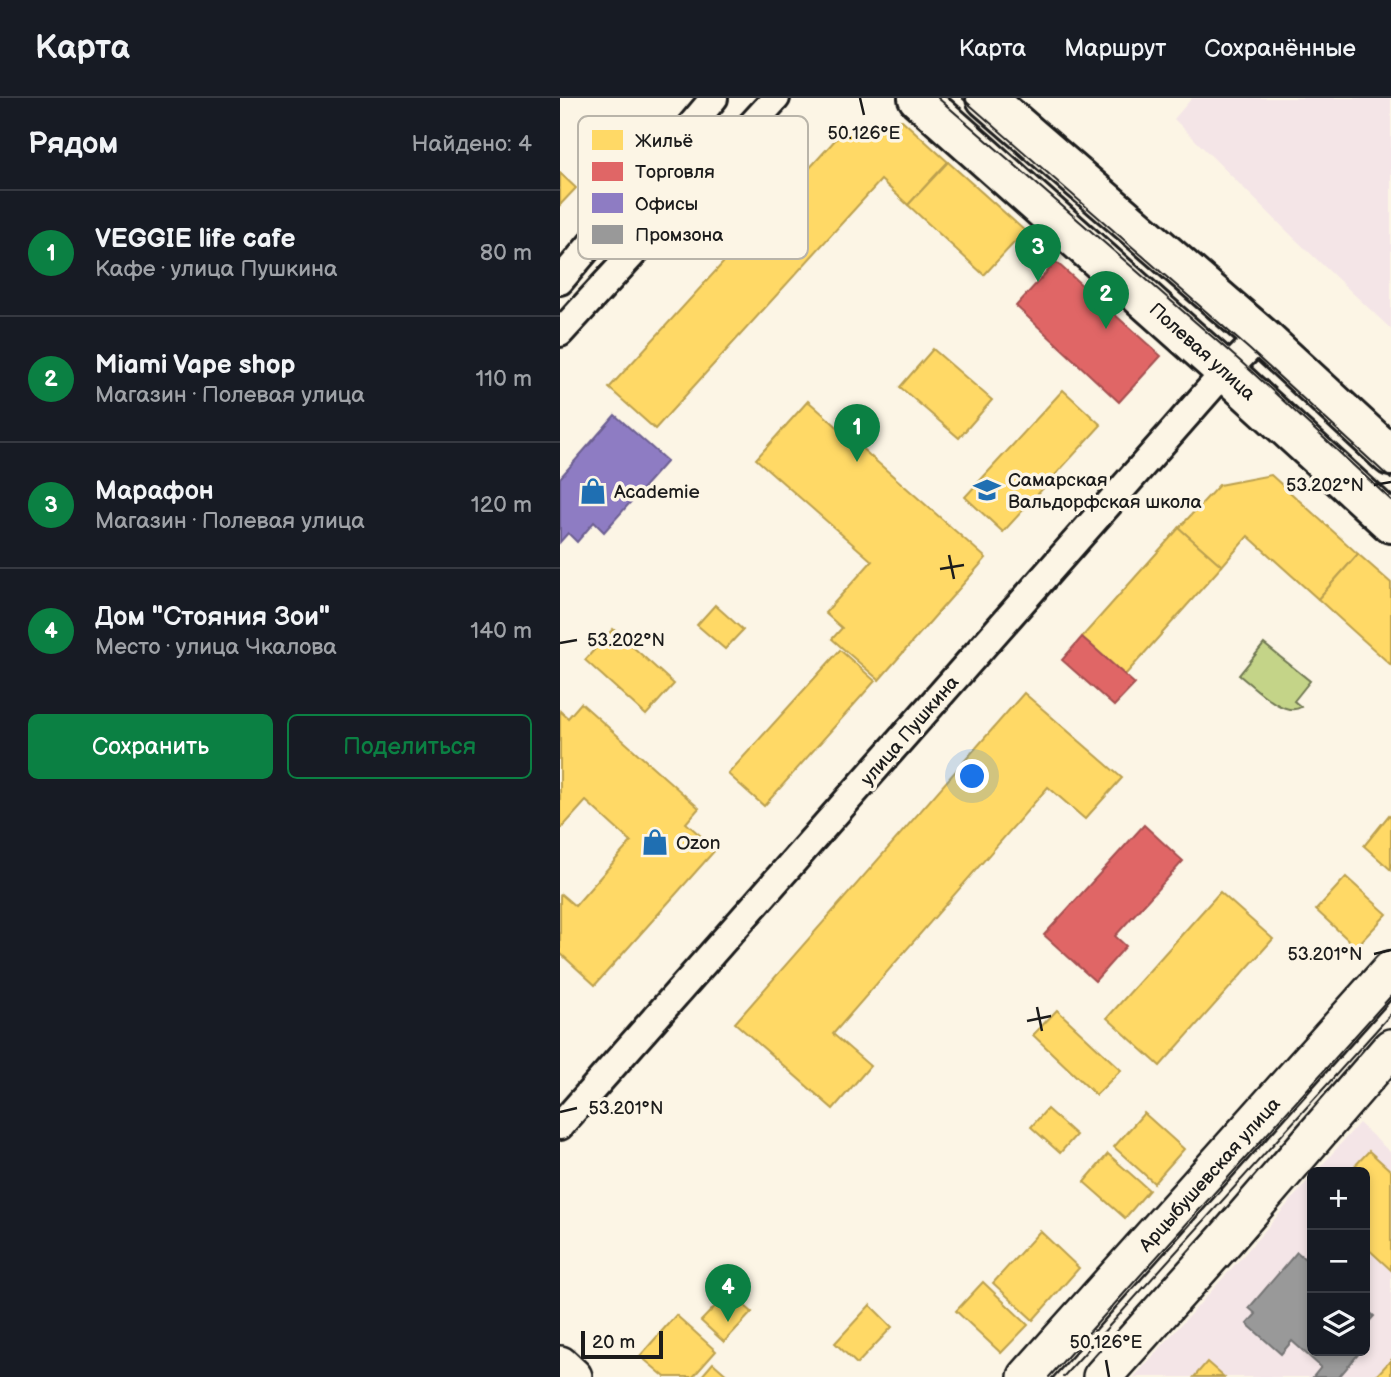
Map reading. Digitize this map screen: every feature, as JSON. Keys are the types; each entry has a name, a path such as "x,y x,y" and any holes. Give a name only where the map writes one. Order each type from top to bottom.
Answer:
{"main road":[{"name":"Полевая улица","path":"918,98 1391,523"},
{"path":"986,98 1261,335 1391,456"},
{"name":"Арцыбушевская улица","path":"1027,1377 1391,970"},
{"path":"1102,1377 1391,1048"},
{"path":"560,1365 573,1377"}],"street":[{"path":"698,116 713,98"},
{"path":"759,116 776,98"},
{"path":"560,281 578,259"},
{"path":"560,333 628,259"},
{"name":"улица Пушкина","path":"560,1126 1157,449 1261,335"}],"shaded area":[{"path":"1192,98 1391,98 1391,329 1174,119"},
{"path":"1359,1123 1391,1153 1391,1377 1134,1377 1307,1182 1307,1356 1370,1356 1370,1167 1320,1167"}],"green space":[{"path":"1264,644 1310,681 1294,701 1301,707 1294,709 1278,705 1239,675"}],"building: Жильё":[{"path":"902,120 948,162 908,205 881,180 655,429 609,388 727,259 808,259 808,170 847,127"},
{"path":"948,162 1025,231 984,275 908,205"},
{"path":"560,173 576,188 560,205"},
{"path":"933,349 992,400 959,438 900,387"},
{"path":"1063,390 1101,425 1003,532 965,497"},
{"path":"808,401 986,558 879,680 832,639 842,628 825,613 872,561 756,459"},
{"path":"1271,475 1358,554 1318,599 1248,536 1222,566 1179,528 1219,485"},
{"path":"1179,528 1222,566 1125,675 1082,637"},
{"path":"1358,554 1391,583 1391,665 1318,599"},
{"path":"715,605 743,630 725,649 697,625"},
{"path":"613,629 674,684 646,715 585,660"},
{"path":"840,650 875,681 764,806 728,774"},
{"path":"1024,693 1122,778 1085,819 1048,787 833,1034 870,1066 833,1109 735,1023"},
{"path":"581,703 699,808 686,823 716,849 595,985 560,953 560,896 561,894 575,906 631,842 586,801 560,830 560,711 568,718"},
{"path":"1389,815 1391,817 1391,870 1364,846"},
{"path":"1346,877 1387,914 1356,947 1316,910"},
{"path":"1220,892 1273,939 1160,1066 1107,1018"},
{"path":"1057,1010 1121,1070 1096,1095 1033,1035"},
{"path":"1047,1109 1076,1135 1060,1153 1031,1127"},
{"path":"1144,1113 1184,1149 1154,1183 1114,1147"},
{"path":"1369,1151 1391,1171 1391,1270 1370,1251 1370,1167 1354,1167"},
{"path":"1108,1154 1149,1190 1125,1218 1084,1182"},
{"path":"1040,1231 1079,1268 1033,1320 993,1283"},
{"path":"983,1282 1028,1325 1001,1353 956,1311"},
{"path":"729,1292 752,1312 724,1342 701,1321"},
{"path":"870,1305 892,1327 857,1364 835,1343"},
{"path":"676,1315 716,1351 693,1377 665,1377 640,1356"},
{"path":"1391,1360 1391,1377 1375,1377"},
{"path":"1207,1362 1224,1377 1194,1377"},
{"path":"713,1363 729,1377 701,1377"}],"building: Торговля":[{"path":"1056,262 1161,356 1119,402 1016,306"},
{"path":"1082,637 1135,684 1114,706 1062,660"},
{"path":"1144,825 1183,861 1115,936 1126,946 1095,981 1044,935"}],"building: Офисы":[{"path":"615,415 667,461 604,532 594,522 577,542 568,533 560,542 560,478"}],"building: Промзона":[{"path":"1297,1252 1307,1261 1307,1354 1292,1341 1281,1354 1247,1324 1256,1314 1249,1308"},
{"path":"1309,1356 1357,1356 1339,1377 1313,1377 1321,1367"}],"tram line":[{"path":"938,98 1239,360 1391,500"},
{"path":"962,98 1249,349 1391,479"},
{"path":"1049,1377 1391,996"},
{"path":"1063,1377 1391,1014"}],"place":[{"name":"Марафон","path":"1038,282"},
{"name":"Miami Vape shop","path":"1106,329"},
{"name":"VEGGIE life cafe","path":"857,462"},
{"name":"Самарская Вальдорфская школа","path":"987,490"},
{"name":"Academie","path":"593,491"},
{"name":"Ozon","path":"655,842"},
{"name":"Дом \"Стояния Зои\"","path":"728,1322"}]}
